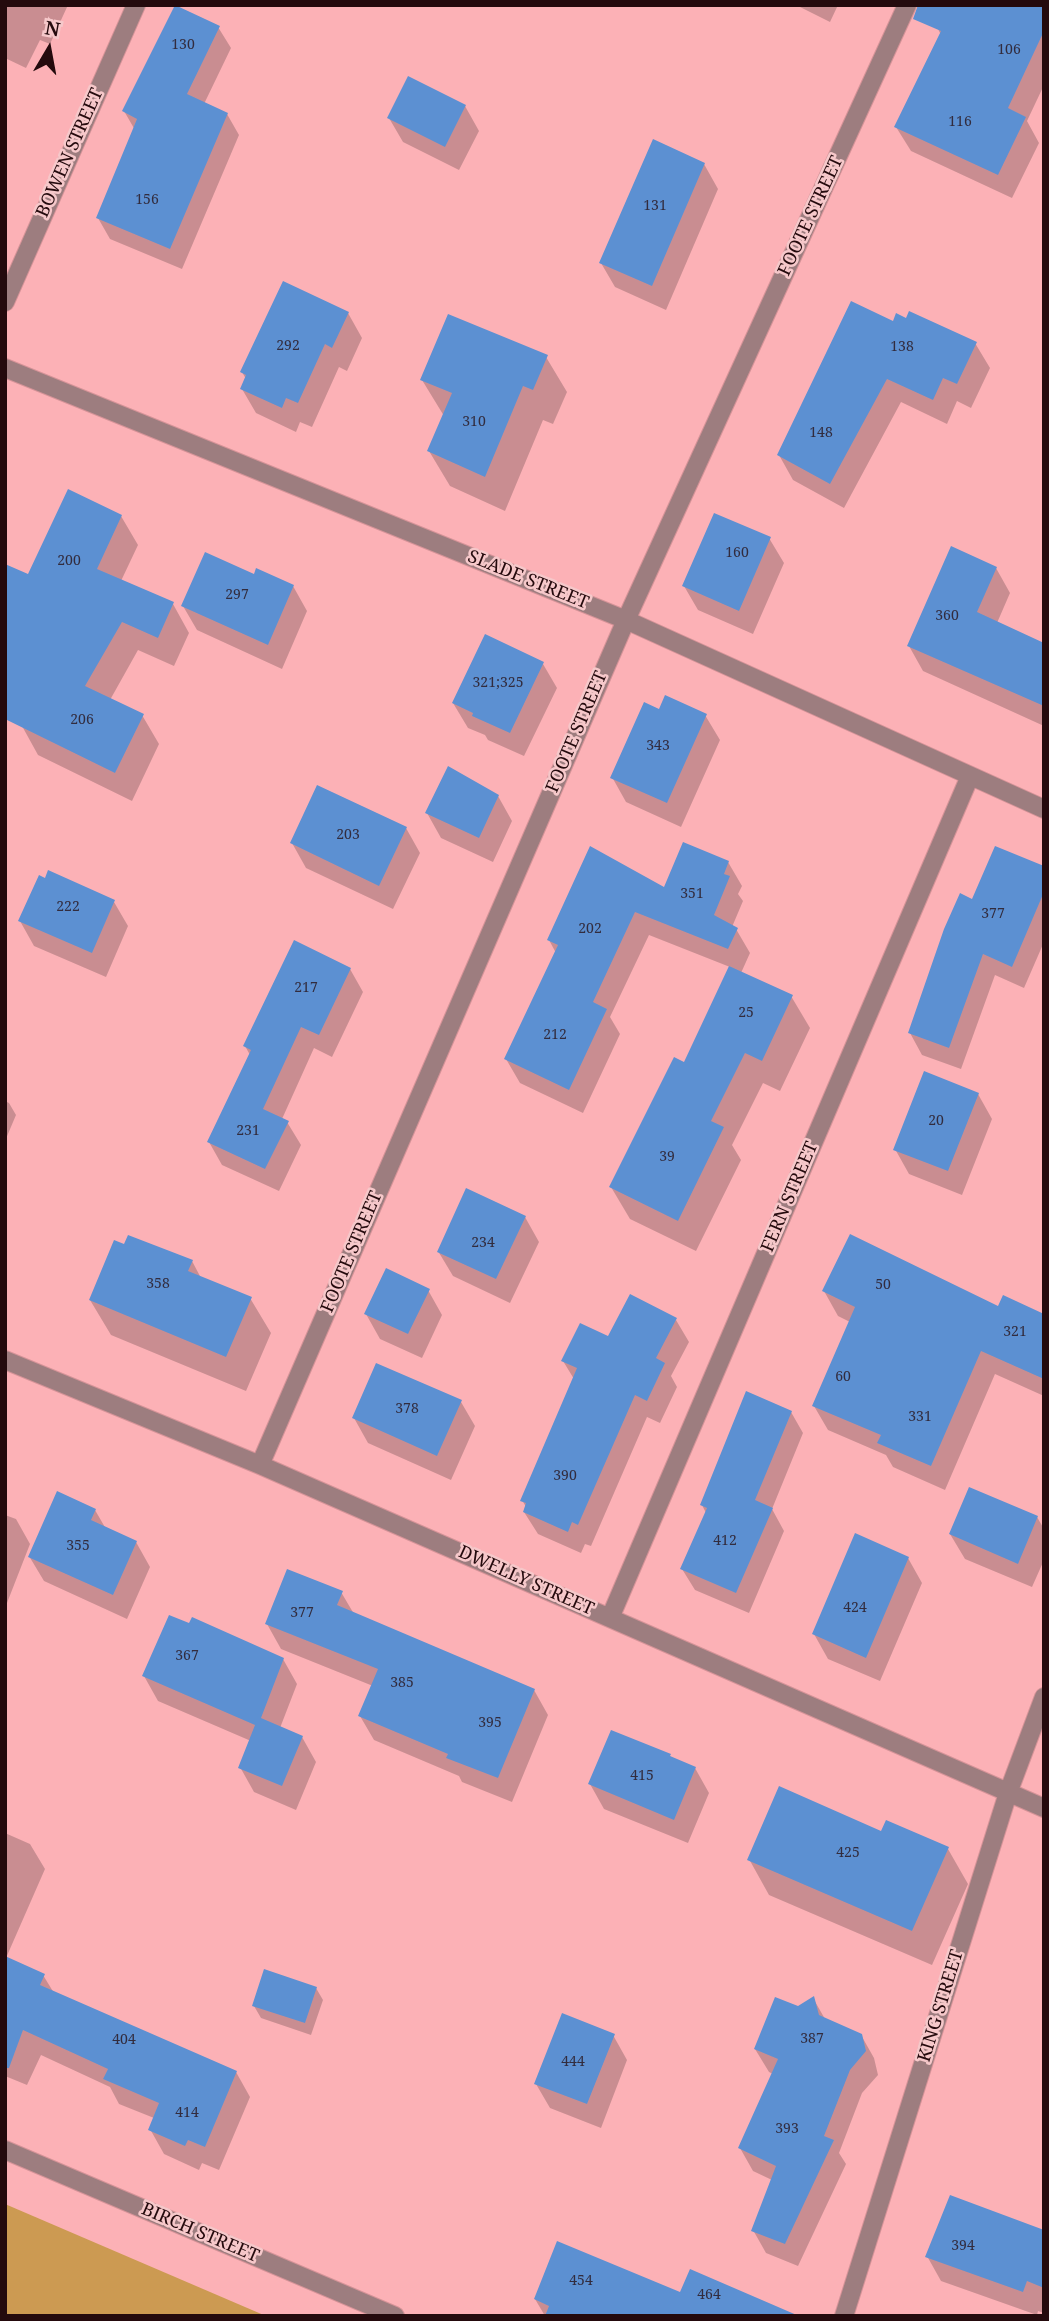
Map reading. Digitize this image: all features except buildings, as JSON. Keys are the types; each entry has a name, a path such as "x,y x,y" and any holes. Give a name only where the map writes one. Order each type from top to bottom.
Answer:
{"street":[{"name":"BOWEN STREET","path":"5,302 136,5"},
{"name":"FOOTE STREET","path":"260,1465 626,620 907,5"},
{"name":"SLADE STREET","path":"5,368 626,620 1044,809"},
{"name":"FERN STREET","path":"610,1618 970,776"},
{"name":"DWELLY STREET","path":"5,1360 260,1465 1044,1808"},
{"name":"KING STREET","path":"844,2316 1008,1793 1044,1697"},
{"name":"BIRCH STREET","path":"5,2150 395,2316"}],"shaded area":[{"path":"5,2204 266,2316 5,2316"}]}
